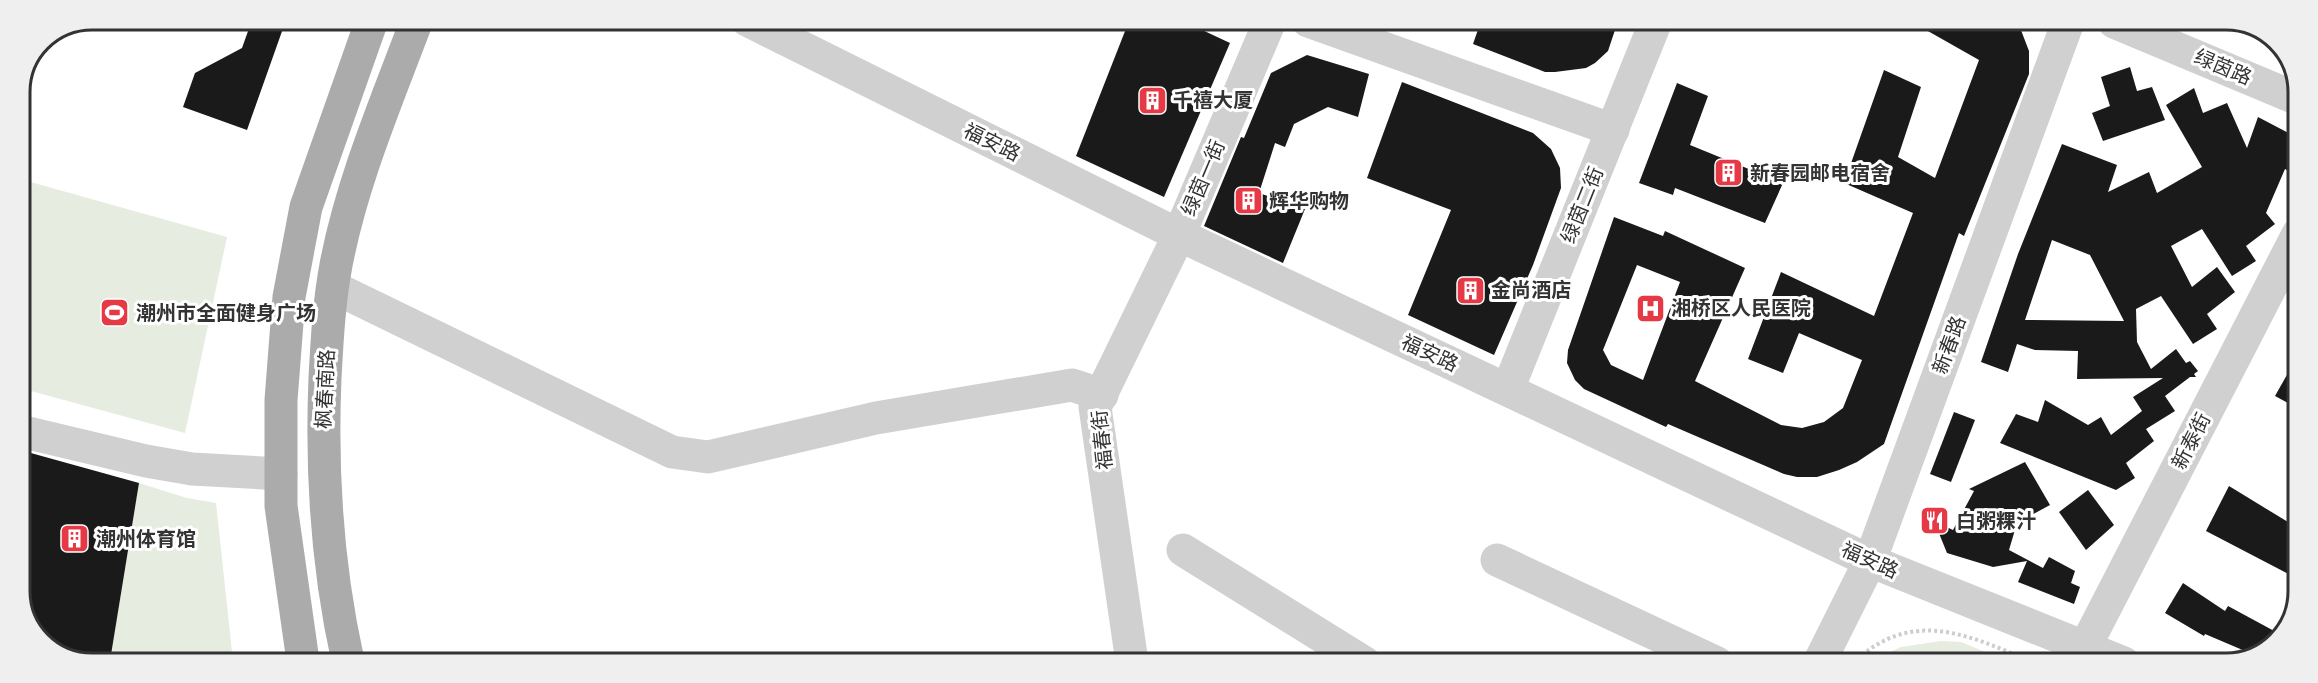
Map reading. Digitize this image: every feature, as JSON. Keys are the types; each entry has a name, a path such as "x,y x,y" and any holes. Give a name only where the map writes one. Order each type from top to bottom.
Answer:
{"main road":[{"path":"302,653 281,506 281,400 290,297 306,207 368,30"},
{"name":"枫春南路","path":"346,653 328,555 322,451 327,344 333,287 336,265 361,169 413,30"}],"street":[{"name":"福安路","path":"767,30 1179,235 1870,561 2100,653"},
{"name":"绿茵一街","path":"1179,235 1266,30"},
{"path":"1333,30 1613,130"},
{"name":"绿茵二街","path":"1508,389 1652,30"},
{"name":"新春路","path":"1824,653 1870,561 2065,30"},
{"name":"绿茵路","path":"2133,30 2288,95"},
{"name":"福春街","path":"1131,653 1095,407 1179,235"},
{"name":"新泰街","path":"2085,647 2288,253"},
{"path":"333,287 672,452 708,457 876,418 1072,385 1102,395"},
{"path":"30,433 146,462 192,470 281,474"},
{"path":"1183,550 1349,653"},
{"path":"1497,560 1696,653"}],"path":[{"path":"1866,653 1890,639 1918,630 1952,631 2009,653"}],"shaded area":[{"name":"潮州市全面健身广场","path":"30,182 227,237 185,433 30,391"},
{"path":"139,483 187,498 216,503 232,653 111,653"},
{"path":"1941,641 1961,642 1988,653 1888,653 1901,647"}],"building":[{"path":"248,30 282,30 247,130 183,107 195,73 242,48"},
{"name":"千禧大厦","path":"1125,30 1202,30 1230,43 1164,197 1076,156"},
{"path":"1478,30 1615,30 1608,51 1595,63 1586,68 1555,72 1545,72 1473,44"},
{"path":"1926,30 2021,30 2029,51 2029,74 1964,236 1959,233 1884,444 1857,462 1817,477 1797,477 1784,474 1668,424 1666,427 1584,389 1575,380 1567,363 1568,350 1614,217 1663,236 1665,231 1745,268 1695,381 1781,425 1802,428 1824,422 1843,408 1862,360 1799,333 1783,373 1748,359 1781,272 1874,316 1913,213 1844,183 1884,70 1921,87 1898,157 1935,178 1979,60","holes":["1637,265 1680,282 1643,380 1611,365 1603,350"]},
{"path":"1307,55 1369,74 1358,117 1328,107 1294,124 1285,147 1275,143 1259,193 1305,209 1283,263 1204,226 1241,137 1244,138 1271,73"},
{"path":"2130,67 2137,91 2152,87 2165,120 2103,141 2092,113 2110,106 2101,77"},
{"path":"1402,82 1533,133 1551,149 1560,168 1561,188 1533,265 1494,355 1408,315 1451,210 1367,178"},
{"path":"1677,83 1708,96 1690,145 1783,183 1765,223 1675,188 1673,195 1639,183"},
{"path":"2194,88 2203,113 2227,103 2247,148 2258,117 2288,133 2288,170 2285,169 2266,213 2275,224 2246,246 2256,261 2232,276 2202,229 2171,246 2192,287 2217,267 2235,292 2207,314 2217,329 2193,344 2161,296 2136,309 2137,342 2151,369 2176,349 2186,363 2190,361 2198,371 2194,374 2196,377 2190,377 2165,396 2175,411 2146,429 2154,441 2126,463 2135,478 2116,490 2000,443 2016,414 2038,422 2045,400 2088,425 2101,417 2111,435 2142,411 2133,397 2163,378 2077,379 2078,351 2035,350 2017,344 2008,372 1981,362 2018,254 2062,144 2117,165 2108,192 2149,172 2157,193 2202,167 2166,105","holes":["2052,240 2090,255 2124,321 2025,320"]},
{"path":"2288,373 2288,403 2275,396"},
{"path":"1954,412 1975,420 1951,482 1930,474"},
{"name":"潮州体育馆","path":"30,453 139,483 111,653 76,651 65,647 43,629 31,603"},
{"path":"2025,462 2050,505 2017,523 2009,550 2043,568 2049,557 2075,571 2071,583 2080,587 2074,604 2018,582 2027,561 1993,567 1947,553 1934,521 1953,530 1974,491 1969,489"},
{"path":"2229,486 2288,522 2288,574 2206,531"},
{"path":"2088,490 2114,525 2086,550 2059,512"},
{"path":"2183,583 2225,611 2228,606 2274,631 2257,645 2244,650 2205,634 2204,636 2165,613"}],"place":[{"name":"千禧大厦","path":"1152,100"},
{"name":"新春园邮电宿舍","path":"1729,173"},
{"name":"辉华购物","path":"1248,201"},
{"name":"金尚酒店","path":"1470,290"},
{"name":"湘桥区人民医院","path":"1650,308"},
{"name":"潮州市全面健身广场","path":"115,313"},
{"name":"白粥粿汁","path":"1935,521"},
{"name":"潮州体育馆","path":"75,539"}]}
